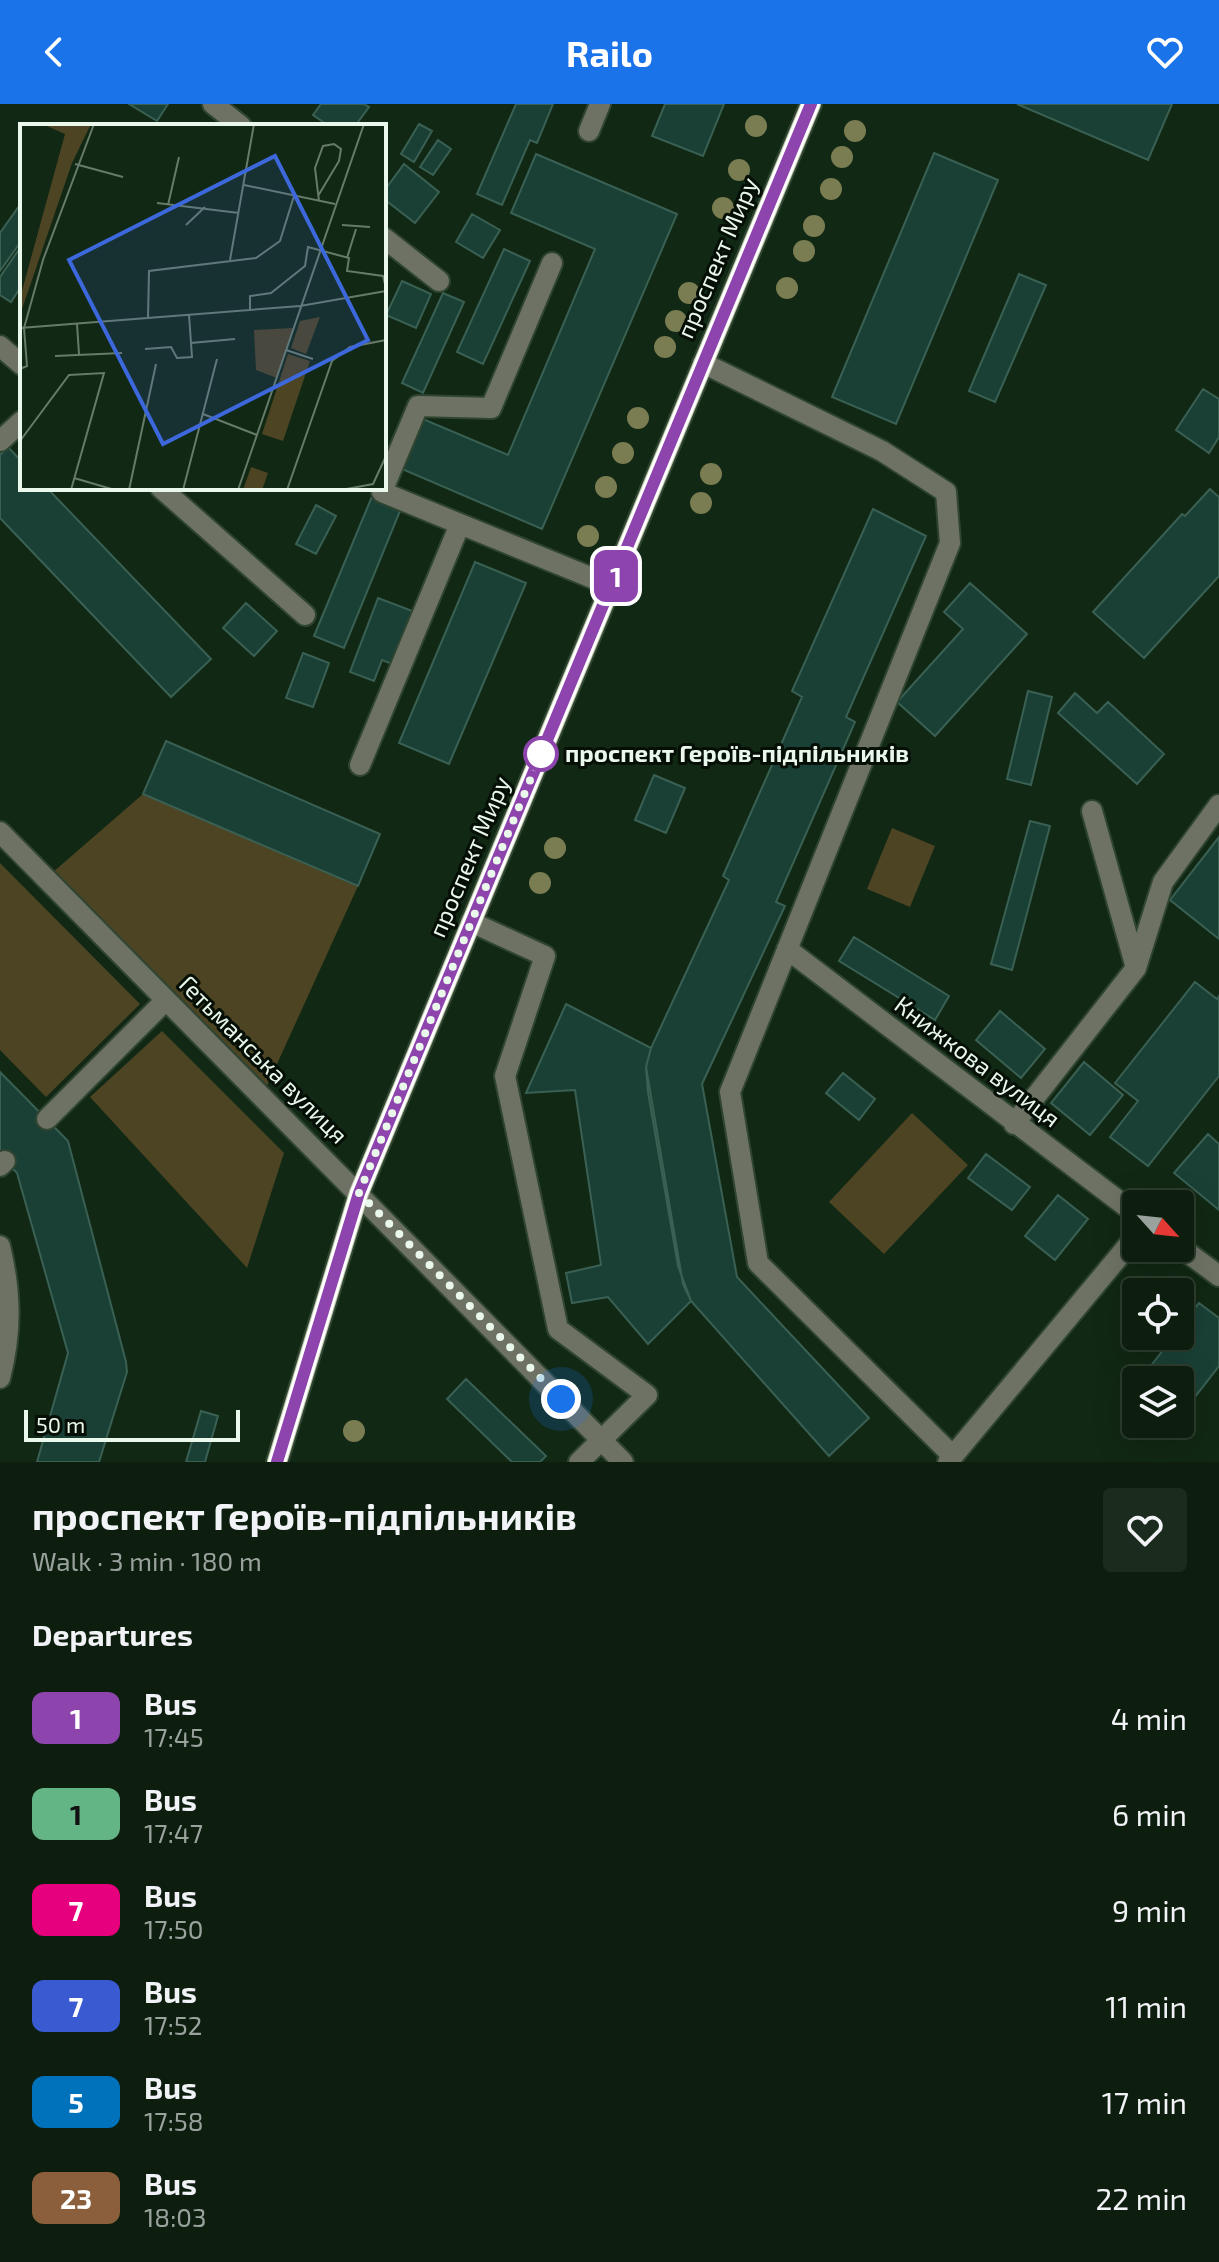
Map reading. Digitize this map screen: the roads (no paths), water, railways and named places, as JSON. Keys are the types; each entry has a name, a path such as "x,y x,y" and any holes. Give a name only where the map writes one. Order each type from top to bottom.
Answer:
{"main road":[{"name":"проспект Миру","path":"277,1462 359,1193 811,104"}],"street":[{"path":"213,104 238,124"},
{"path":"589,131 600,104"},
{"path":"386,240 439,281"},
{"path":"386,483 418,406 491,408 552,263"},
{"path":"0,346 20,363"},
{"path":"703,363 882,451 946,492 950,543 730,1092 758,1263 951,1459 1122,1253"},
{"path":"0,441 20,423"},
{"path":"163,490 305,615"},
{"path":"383,490 612,586"},
{"path":"360,765 460,524"},
{"path":"1014,1124 1136,968 1163,882 1219,805"},
{"path":"1092,811 1136,968"},
{"name":"Гетьманська вулиця","path":"0,832 623,1462"},
{"path":"471,922 545,956 505,1076 558,1329 647,1395 579,1462"},
{"name":"Книжкова вулиця","path":"787,949 1122,1204"},
{"path":"47,1119 166,1000"},
{"path":"0,1246 11,1309 9,1344 0,1378"},
{"path":"1194,1257 1219,1276"}],"place":[{"name":"проспект Героїв-підпільників","path":"541,754"}]}
